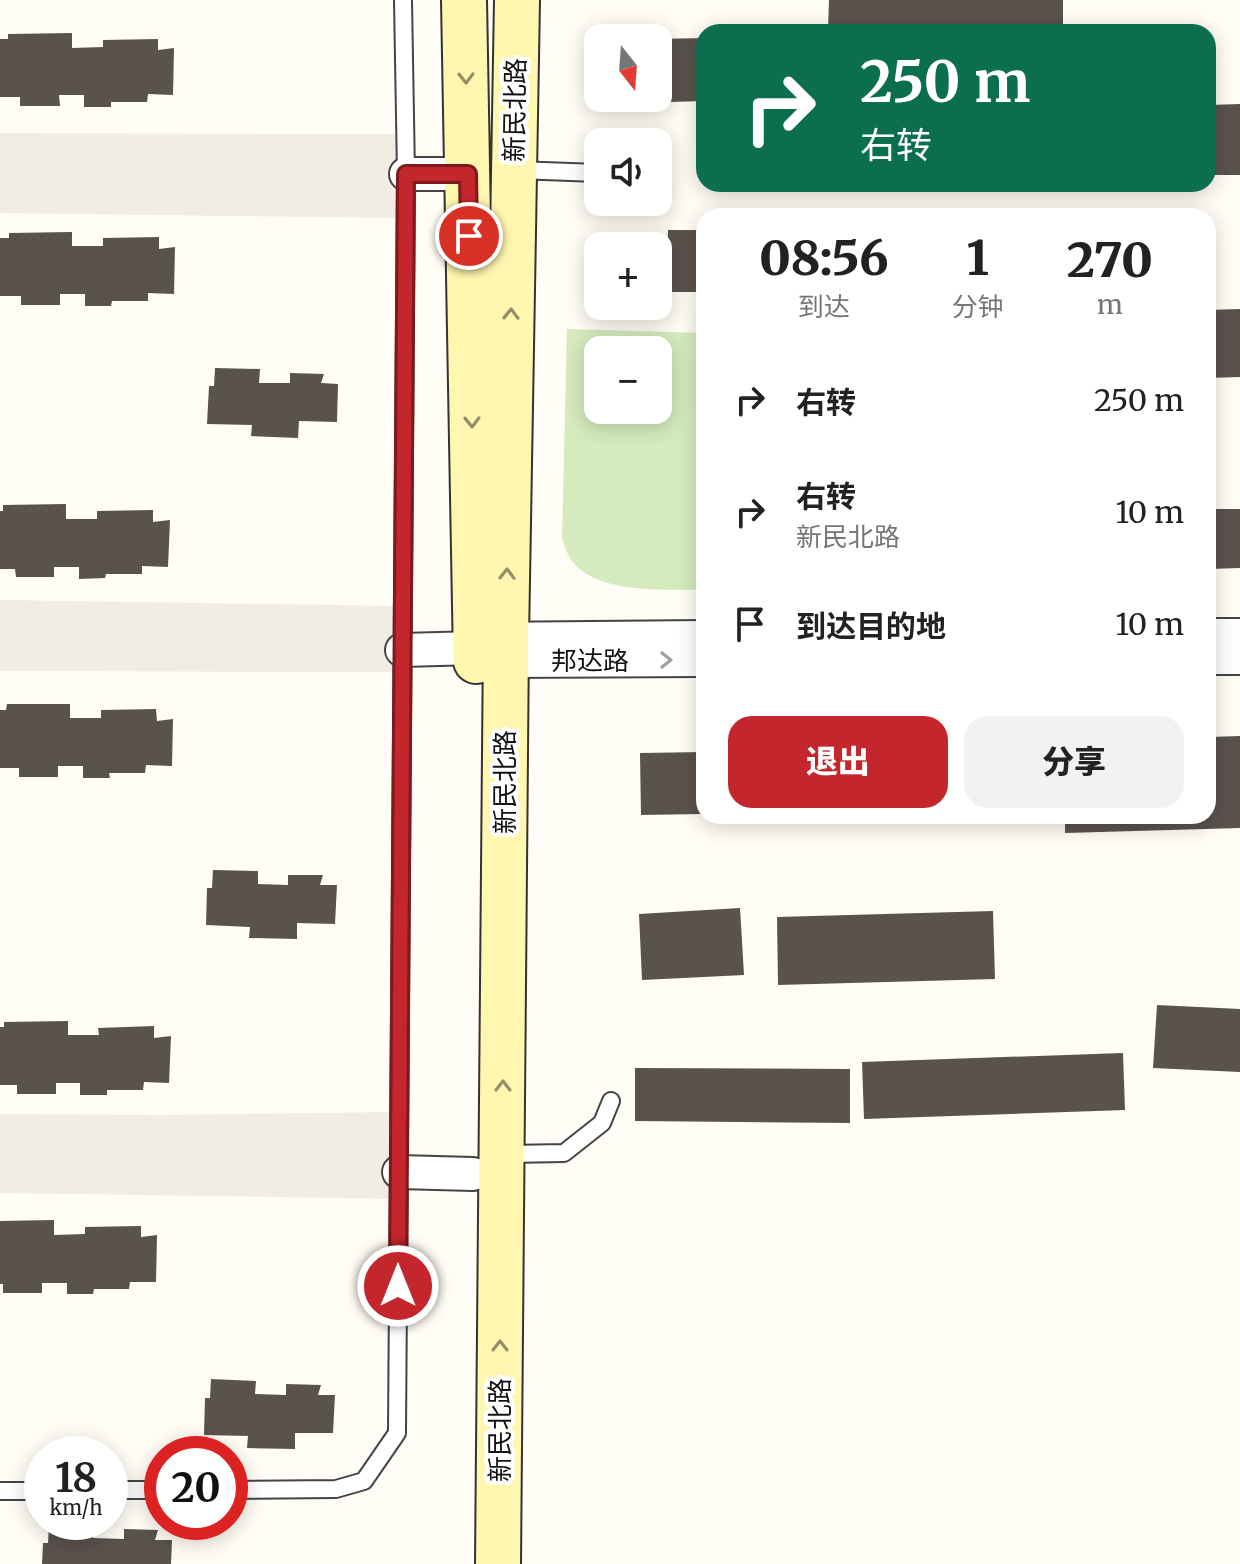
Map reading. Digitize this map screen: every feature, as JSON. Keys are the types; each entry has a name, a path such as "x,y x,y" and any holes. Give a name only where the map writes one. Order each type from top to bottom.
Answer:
{"street":[{"name":"新民北路","path":"464,0 468,174 488,649 488,1164 498,1564"},
{"name":"新民北路","path":"488,649 514,170 517,0"},
{"path":"406,174 468,174"},
{"path":"1216,635 1240,635"},
{"name":"邦达路","path":"488,649 696,637"},
{"path":"402,650 488,649"},
{"name":"邦达路","path":"488,649 696,660"},
{"path":"1216,658 1240,658"},
{"path":"399,1172 488,1164"},
{"name":"新民北路","path":"471,1564 488,1164"}],"lane":[{"path":"248,1490 336,1489 364,1481 397,1433 406,174 403,0"},
{"path":"514,170 584,172"},
{"path":"488,1164 564,1153 602,1123 611,1101"},
{"path":"0,1491 24,1491"}],"green space":[{"path":"567,329 696,333 696,590 615,585 598,580 572,561 562,538"}],"shaded area":[{"path":"0,133 405,134 405,218 0,213"},
{"path":"0,600 403,606 402,672 0,671"},
{"path":"399,1112 398,1199 0,1193 0,1114"}],"building":[{"path":"829,0 1063,0 1063,24 828,24"},
{"path":"72,33 72,48 103,47 103,40 158,39 158,50 174,48 173,95 148,94 147,102 111,102 111,107 84,107 84,95 59,95 60,106 20,106 20,97 0,97 0,39 8,39 8,34"},
{"path":"696,38 696,101 672,102 672,39"},
{"path":"1240,104 1240,175 1216,175 1216,105"},
{"path":"668,230 696,230 696,292 672,292 672,232"},
{"path":"72,232 72,246 103,246 103,238 159,237 159,249 175,247 174,294 148,293 148,301 112,301 111,306 85,306 85,294 60,294 60,305 21,305 21,296 0,296 0,238 9,238 9,233"},
{"path":"1240,309 1240,377 1216,378 1216,310"},
{"path":"215,368 260,369 259,383 290,383 290,373 324,374 321,383 338,384 337,422 299,421 298,438 251,436 252,425 207,424 209,386 214,386"},
{"path":"66,504 66,519 97,519 97,511 153,510 153,522 170,520 168,567 142,566 142,574 106,574 105,578 79,579 79,567 54,567 54,577 16,577 15,569 0,569 0,511 3,511 3,505"},
{"path":"1216,509 1240,509 1240,568 1216,569"},
{"path":"7,704 70,704 70,718 101,718 101,710 156,709 157,721 173,719 172,766 146,765 145,773 109,773 110,778 83,778 83,766 58,766 58,777 19,777 19,768 0,768 0,710 6,710"},
{"path":"1240,736 1240,828 1065,833 1065,824 1216,824 1216,737"},
{"path":"696,752 696,814 641,815 640,753"},
{"path":"213,870 258,871 258,884 288,885 288,875 323,875 320,885 337,885 335,924 297,923 297,939 249,938 250,927 206,925 207,888 212,888"},
{"path":"740,908 744,975 642,980 639,914"},
{"path":"993,911 995,979 778,985 777,917"},
{"path":"1157,1005 1240,1009 1240,1072 1153,1068"},
{"path":"68,1021 68,1035 99,1035 98,1028 154,1026 154,1038 171,1036 169,1083 144,1082 143,1090 107,1090 107,1095 80,1095 80,1083 56,1083 56,1094 17,1094 17,1085 0,1085 0,1027 4,1027 4,1022"},
{"path":"1123,1053 1125,1110 864,1119 862,1062"},
{"path":"635,1068 850,1069 850,1123 635,1121"},
{"path":"54,1220 54,1235 85,1234 85,1227 141,1226 141,1237 157,1235 156,1282 130,1282 129,1289 94,1289 93,1294 67,1294 67,1283 42,1283 42,1293 3,1293 3,1284 0,1284 0,1221"},
{"path":"211,1379 256,1381 255,1394 286,1395 286,1384 321,1385 318,1395 335,1395 333,1433 295,1433 295,1449 248,1448 248,1436 204,1435 205,1398 210,1398"},
{"path":"128,1529 144,1530 144,1540 172,1540 171,1564 42,1564 43,1543 48,1543 48,1540 128,1540"}],"route":[{"path":"398,1286 406,174 468,174 469,236"}]}
